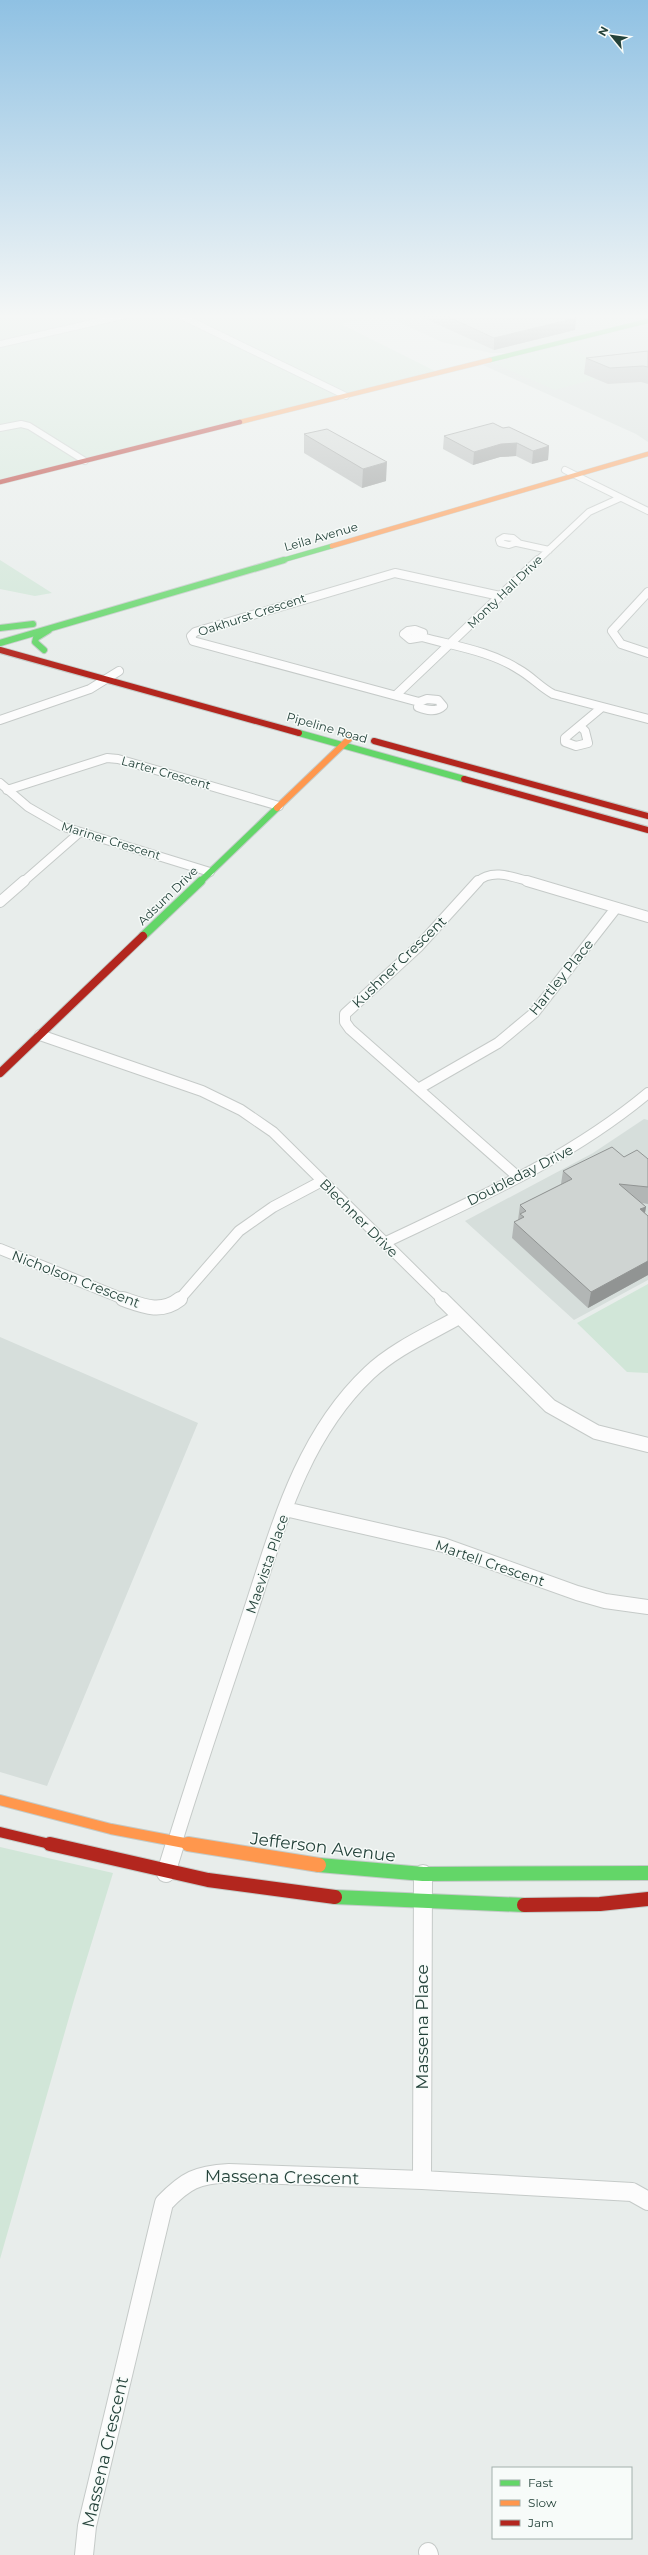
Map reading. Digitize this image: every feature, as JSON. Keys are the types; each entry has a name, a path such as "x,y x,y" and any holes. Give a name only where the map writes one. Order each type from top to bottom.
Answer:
{"street":[{"path":"41,433 85,461"},
{"path":"0,482 196,433"},
{"name":"Leila Avenue","path":"0,634 648,446"},
{"name":"Leila Avenue","path":"3,641 648,454"},
{"path":"565,470 648,512"},
{"name":"Monty Hall Drive","path":"396,695 589,512 620,498"},
{"path":"517,543 549,550"},
{"name":"Oakhurst Crescent","path":"419,702 193,641 191,636 195,632 395,573 500,596"},
{"path":"648,592 612,631 613,637 618,643 648,654"},
{"path":"0,628 34,624"},
{"path":"3,641 48,651 37,646 36,638 55,627"},
{"path":"422,637 507,663 553,694 601,708 648,719"},
{"name":"Pipeline Road","path":"0,650 648,830"},
{"path":"0,654 15,654"},
{"path":"104,667 123,672"},
{"path":"0,720 90,690 123,672"},
{"path":"580,726 601,708"},
{"name":"Pipeline Road","path":"343,732 648,816"},
{"name":"Adsum Drive","path":"0,1073 344,745 361,737"},
{"name":"Larter Crescent","path":"7,790 107,758 118,759 279,806"},
{"name":"Mariner Crescent","path":"0,783 40,817 79,833 210,872"},
{"path":"0,902 79,833"},
{"name":"Kushner Crescent","path":"518,1177 350,1029 345,1022 346,1014 419,946 479,880 492,874 507,875 648,917"},
{"name":"Hartley Place","path":"418,1089 498,1043 534,1013 616,908"},
{"name":"Blechner Drive","path":"40,1035 202,1091 235,1107 265,1125 537,1395 564,1417 599,1433 648,1445"},
{"name":"Doubleday Drive","path":"384,1243 574,1148 642,1105 648,1093"},
{"name":"Nicholson Crescent","path":"0,1250 122,1299 142,1306 160,1308 172,1305 184,1294 230,1240 264,1212 322,1181"},
{"name":"Maevista Place","path":"166,1873 174,1842 285,1510 307,1454 350,1393 368,1373 398,1351 459,1317"},
{"name":"Martell Crescent","path":"285,1510 443,1545 577,1593 605,1600 648,1607"},
{"name":"Jefferson Avenue","path":"0,1800 111,1829 174,1842 339,1868 423,1874 648,1873"},
{"path":"0,1832 166,1873 226,1884 293,1892 422,1902 566,1906 648,1899"},
{"name":"Massena Place","path":"422,2180 423,1874"},
{"name":"Massena Crescent","path":"84,2555 87,2526 164,2202 178,2187 198,2175 229,2173 422,2180 632,2192 648,2201"}],"shaded area":[{"path":"634,433 648,433 648,442"},
{"path":"644,1119 648,1120 648,1280 574,1320 465,1221 593,1153"},
{"path":"0,1337 198,1423 47,1786 0,1772"}],"green space":[{"path":"0,433 203,433 0,485"},
{"path":"0,560 52,593 35,596 0,589"},
{"path":"648,1284 648,1373 627,1372 577,1323"},
{"path":"0,1847 113,1873 74,2000 0,2259"}],"building":[{"path":"335,433 387,462 363,469 304,434"},
{"path":"454,433 522,433 549,446 533,451 517,443 501,444 474,452 444,436"},
{"path":"612,1147 624,1157 637,1150 648,1159 648,1187 619,1184 646,1207 640,1209 648,1216 648,1261 591,1292 514,1222 524,1217 520,1214 526,1211 520,1205 572,1179 563,1171"}],"traffic: fast":[{"path":"0,643 332,546"},
{"path":"0,628 33,624"},
{"path":"44,650 35,642 36,638 49,630"},
{"path":"299,733 464,779"},
{"path":"143,936 277,808"},
{"path":"319,1865 423,1874 648,1873"},
{"path":"335,1897 524,1905"}],"traffic: slow":[{"path":"332,546 648,454"},
{"path":"277,808 350,738"},
{"path":"0,1800 111,1829 174,1842 319,1865"}],"traffic: jam":[{"path":"0,482 195,433"},
{"path":"0,650 299,733"},
{"path":"374,741 648,816"},
{"path":"464,779 648,830"},
{"path":"0,1073 143,936"},
{"path":"0,1832 124,1862 208,1880 292,1893 335,1897"},
{"path":"524,1905 600,1904 648,1899"}]}
